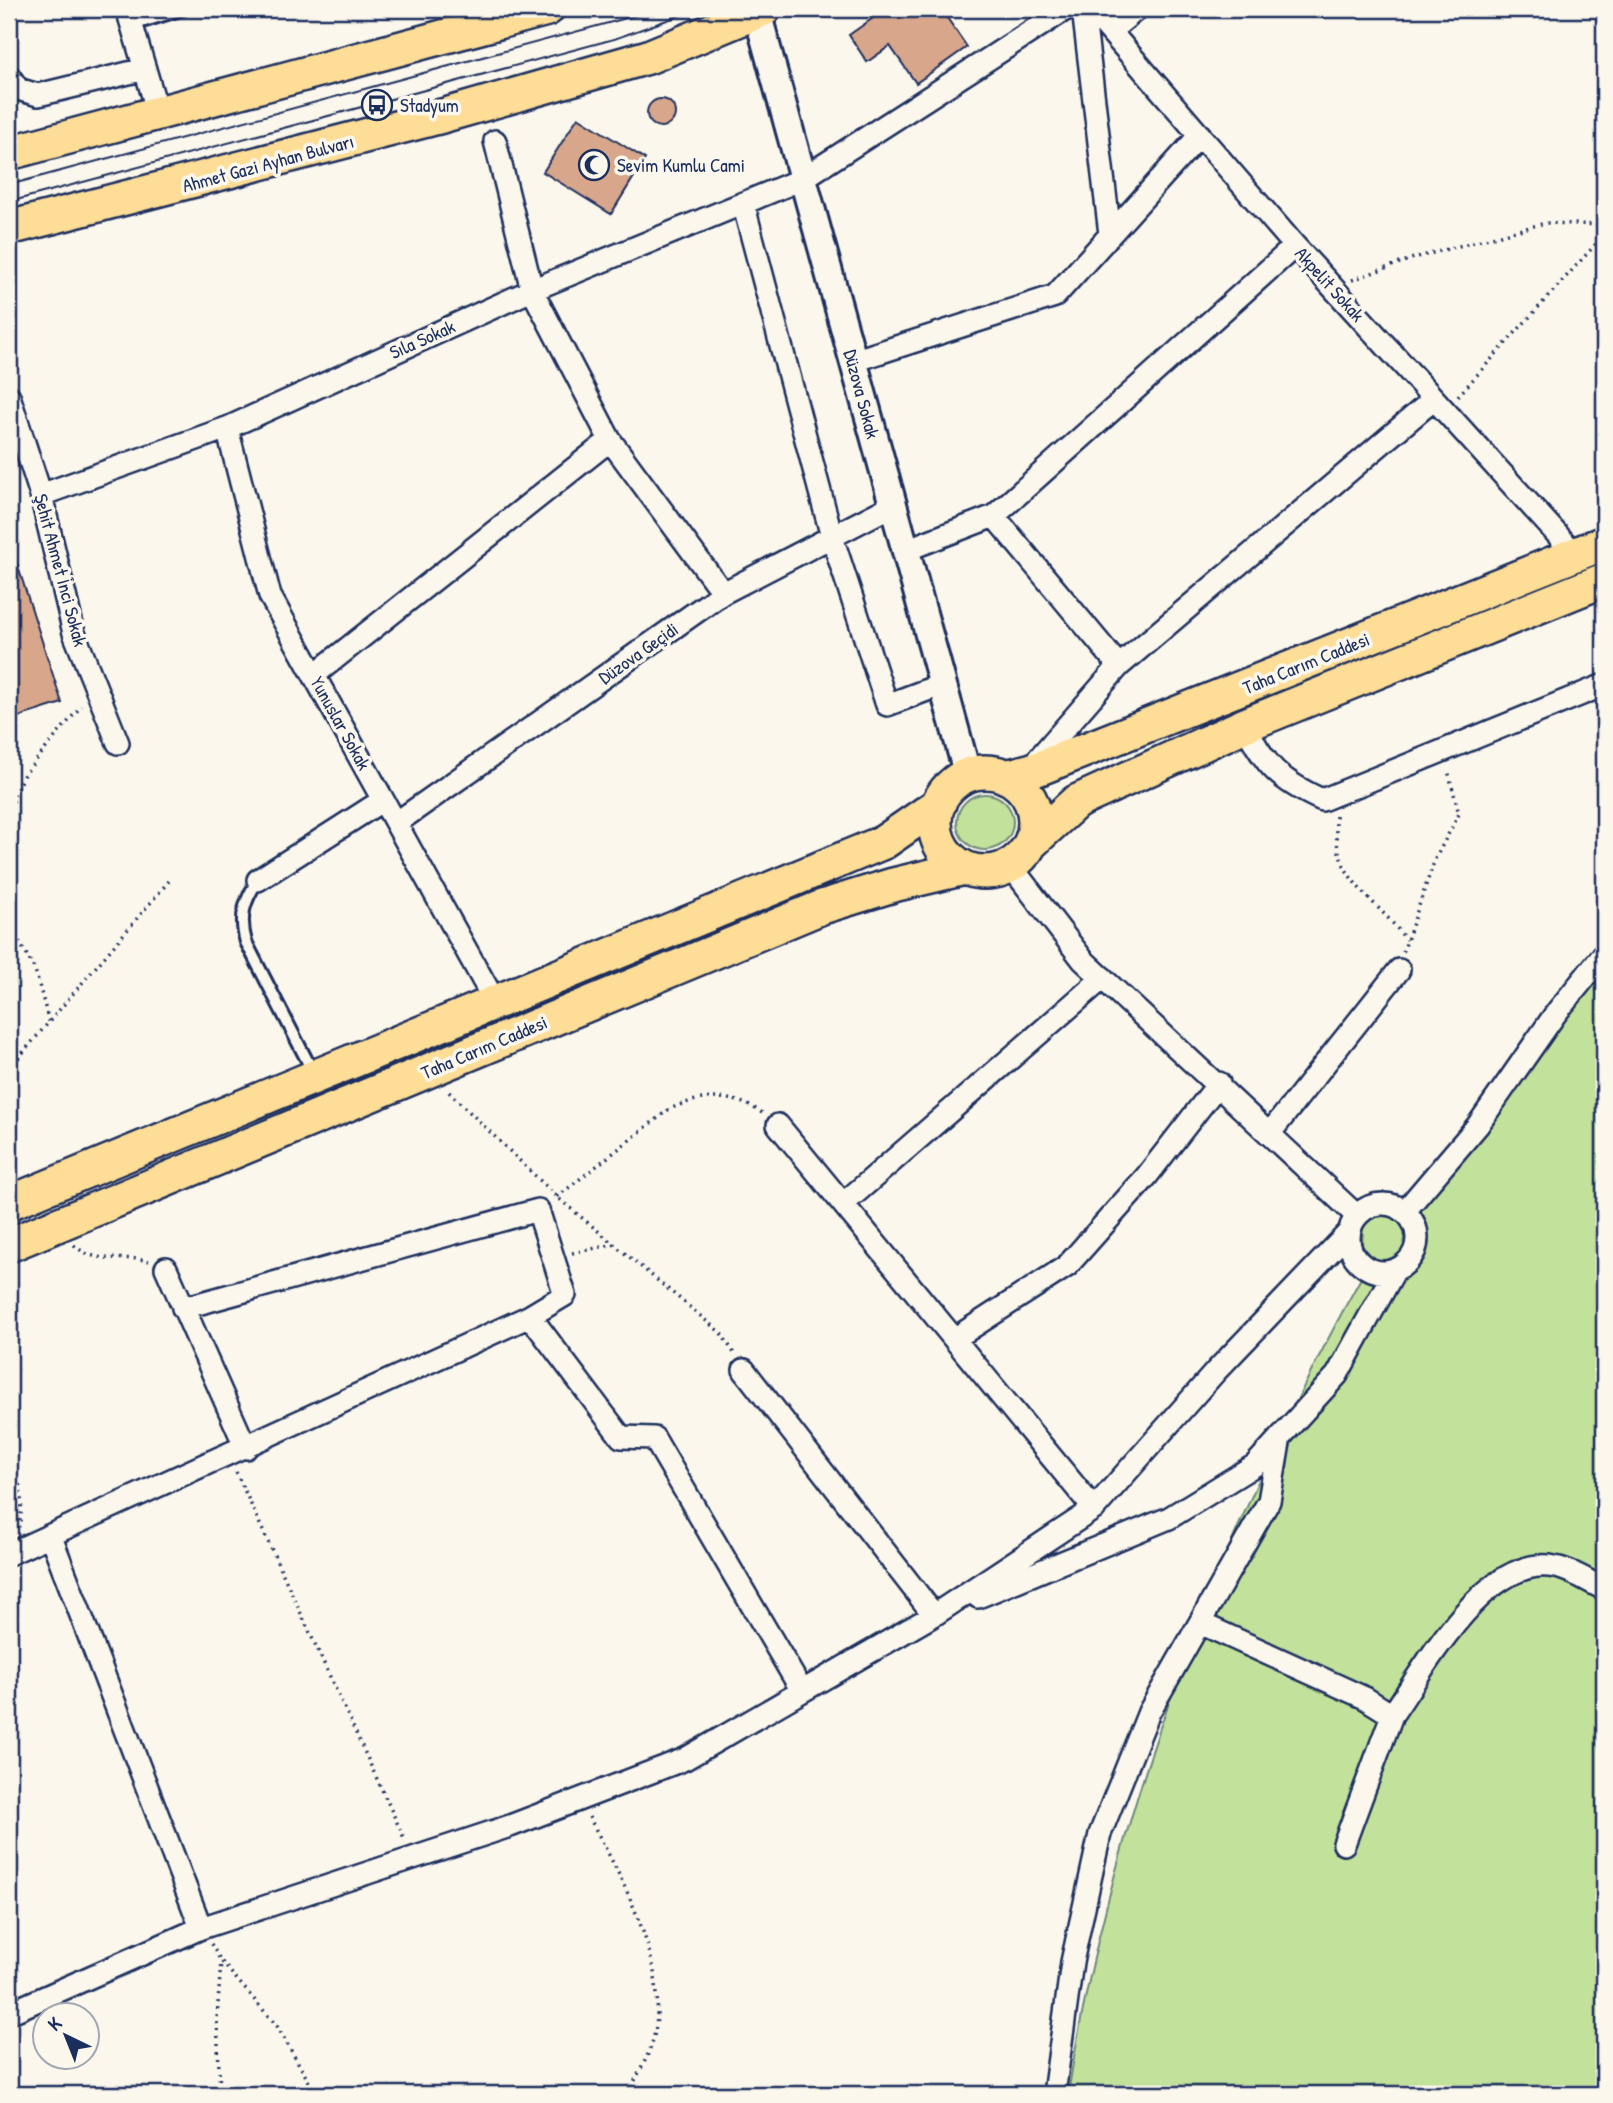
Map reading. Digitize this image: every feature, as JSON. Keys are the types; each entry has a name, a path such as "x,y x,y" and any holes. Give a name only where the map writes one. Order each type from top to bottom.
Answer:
{"main road":[{"path":"9,153 547,9"},
{"name":"Ahmet Gazi Ayhan Bulvarı","path":"9,228 442,116 648,57 761,10"},
{"name":"Taha Carım Caddesi","path":"1017,774 1590,549"},
{"name":"Taha Carım Caddesi","path":"1021,854 1076,802 1245,725 1601,588"},
{"path":"1017,774 1032,804 1035,817 1021,854 990,872 965,868 945,852 939,840 936,828 939,804 947,791 968,776 1017,774"},
{"name":"Taha Carım Caddesi","path":"9,1203 884,842 939,804"},
{"name":"Taha Carım Caddesi","path":"9,1245 822,906 965,868"}],"street":[{"name":"Sıla Sokak","path":"41,495 227,428 532,290 802,179 1066,9"},
{"path":"1083,9 1110,234"},
{"name":"Akpelit Sokak","path":"1091,9 1295,246 1439,405 1590,549"},
{"path":"1110,31 1137,9"},
{"name":"Düzova Sokak","path":"761,10 802,179 968,776"},
{"path":"129,17 158,113"},
{"path":"9,76 18,89 38,95 145,69"},
{"path":"853,360 1055,296 1200,135"},
{"path":"495,141 532,290 610,440 723,593"},
{"path":"743,203 832,537 887,705 943,684"},
{"path":"906,550 994,516 1295,246"},
{"name":"Şehit Ahmet İnci Sokak","path":"9,396 41,495 74,633 118,743"},
{"path":"1017,774 1119,666 1439,405"},
{"name":"Yunuslar Sokak","path":"227,428 270,596 495,1002"},
{"path":"314,674 610,440"},
{"name":"Düzova Geçidi","path":"396,823 723,593 893,505"},
{"path":"994,516 1119,666"},
{"path":"1245,725 1261,758 1288,784 1322,800 1604,685"},
{"path":"258,880 383,800"},
{"path":"1021,854 1083,960 1219,1083 1270,1133 1353,1224 1351,1250 1361,1265 1377,1272 1395,1270"},
{"path":"1405,1211 1478,1125 1556,1013 1604,954"},
{"path":"1270,1133 1399,970"},
{"path":"843,1204 1103,978"},
{"path":"954,1339 1067,1266 1146,1177 1219,1083"},
{"path":"778,1125 1094,1509"},
{"path":"9,2013 201,1928 413,1858 685,1759 934,1615 1094,1509 1216,1371 1353,1224 1380,1203 1405,1211 1416,1226 1418,1243 1410,1260 1395,1270 1336,1375 1255,1465 1169,1518 934,1615"},
{"path":"12,1553 530,1316 565,1295 538,1210 183,1308"},
{"path":"166,1268 237,1451"},
{"path":"530,1316 621,1437 654,1438 803,1691"},
{"path":"744,1370 934,1615"},
{"path":"1054,2094 1072,1962 1100,1834 1149,1712 1269,1501 1280,1437"},
{"path":"51,1537 201,1928"},
{"path":"1344,1844 1392,1715 1466,1607 1495,1584 1532,1568 1547,1566 1565,1570 1604,1589"},
{"path":"1200,1623 1365,1698 1392,1715"}],"lane":[{"path":"129,17 183,9"},
{"path":"258,880 244,901 242,919 246,942 315,1076"}],"path":[{"path":"1334,288 1386,267 1545,223 1604,225"},
{"path":"1439,405 1604,235"},
{"path":"1604,252 1601,292 1604,351"},
{"path":"9,830 14,796 23,776 96,688"},
{"path":"1337,794 1335,826 1339,857 1346,873 1392,921 1406,940 1435,859 1459,814 1443,751"},
{"path":"9,1069 169,881"},
{"path":"9,923 35,970 49,1021"},
{"path":"427,1071 556,1197 721,1333 744,1370"},
{"path":"556,1197 668,1110 689,1100 712,1096 736,1101 758,1110 778,1125"},
{"path":"58,1224 65,1237 90,1256 105,1260 125,1257 146,1260 166,1268"},
{"path":"553,1256 616,1244"},
{"path":"9,1451 18,1474 22,1513 12,1553"},
{"path":"237,1451 413,1858"},
{"path":"579,1799 616,1867 645,1938 658,1996 652,2045 630,2090"},
{"path":"220,2094 217,2020 221,1961 278,2026 316,2094"}],"green space":[{"path":"985,794 1000,799 1008,807 1013,822 1008,837 1000,845 985,850 970,845 962,837 957,822 962,807 970,799"},
{"path":"1604,959 1604,2094 1068,2094 1088,1986 1114,1878 1146,1770 1183,1663 1225,1558 1320,1355 1372,1258 1362,1246 1363,1228 1370,1220 1379,1216 1398,1220"}],"building":[{"path":"886,9 941,9 967,47 916,83 890,46 867,62 849,35"},
{"path":"661,99 671,103 675,113 671,123 661,127 651,123 647,113 651,103"},
{"name":"Sevim Kumlu Cami","path":"578,117 645,159 611,214 543,172"},
{"path":"12,548 62,703 9,720 9,549"}],"tram line":[{"path":"9,185 660,9"},
{"path":"9,202 614,39 698,9"}],"place":[{"name":"Stadyum","path":"377,105"},
{"name":"Sevim Kumlu Cami","path":"594,165"}]}
